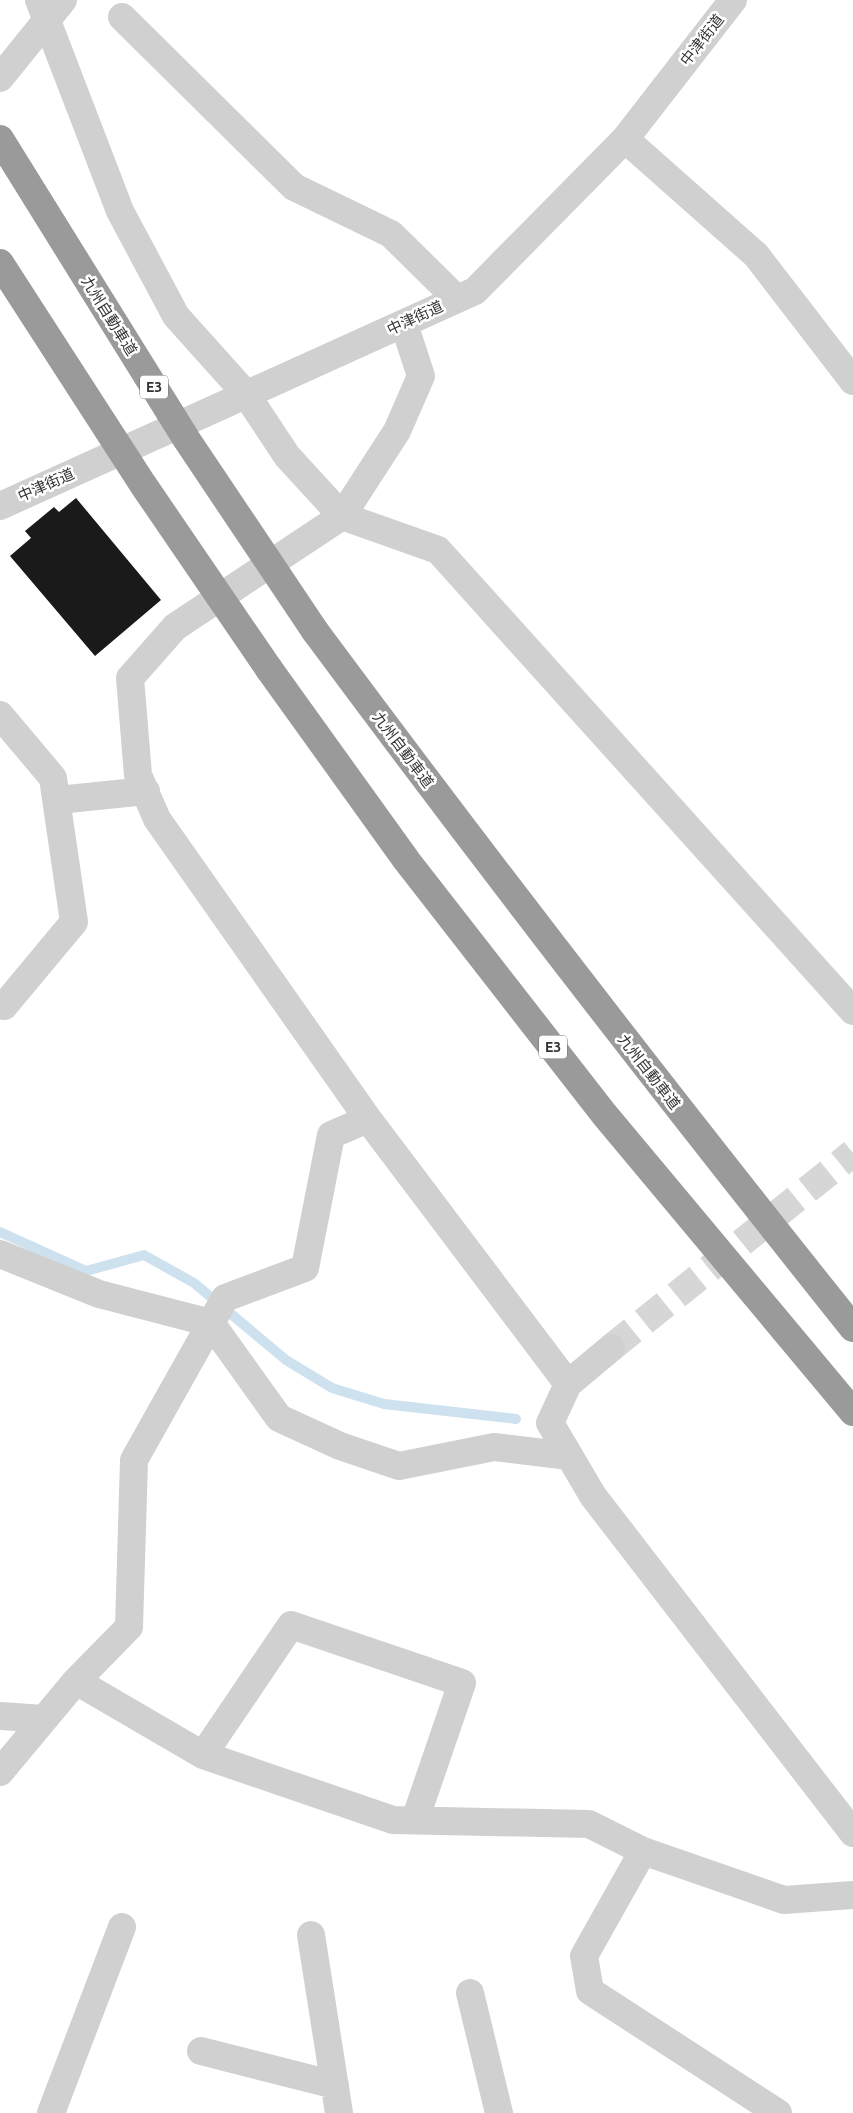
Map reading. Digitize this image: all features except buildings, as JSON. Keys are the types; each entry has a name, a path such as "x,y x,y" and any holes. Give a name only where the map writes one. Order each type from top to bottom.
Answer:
{"highway":[{"name":"九州自動車道","path":"0,139 187,440 315,631 451,815 649,1072 853,1328"},
{"name":"E3","path":"0,262 142,483 269,669 407,860 592,1098 853,1412"}],"street":[{"name":"中津街道","path":"0,506 475,291 625,139 733,0"},
{"path":"0,78 50,6"},
{"path":"50,6 120,211 176,316 246,394 287,456 342,516 438,550 853,1011"},
{"path":"122,17 294,187 391,234 457,299"},
{"path":"625,139 756,255 853,381"},
{"path":"404,324 422,376 397,430 342,516 175,626 130,678 138,775 157,818 368,1119 568,1384"},
{"path":"0,715 53,778 58,800 74,922 4,1006 0,1005"},
{"path":"58,800 146,791"},
{"path":"0,1772 76,1681 129,1627 134,1460 225,1298 305,1268 331,1135 368,1119"},
{"path":"0,1254 99,1294 211,1324 279,1418 340,1446 399,1466 494,1447 569,1456"},
{"path":"611,1348 568,1384 550,1423 594,1496 853,1833"},
{"path":"202,1756 291,1625 462,1683 415,1820"},
{"path":"76,1681 202,1756 393,1820 589,1824 643,1852 784,1900 853,1894"},
{"path":"0,1716 44,1718"},
{"path":"643,1852 584,1956 590,1991 778,2113"},
{"path":"51,2113 122,1927"},
{"path":"311,1935 339,2113"},
{"path":"470,1992 499,2113"},
{"path":"201,2051 335,2085"}],"waterway":[{"path":"0,1232 86,1271 144,1255 194,1283 286,1360 332,1388 384,1404 516,1419"}],"tunnel":[{"path":"611,1348 853,1153"}]}
